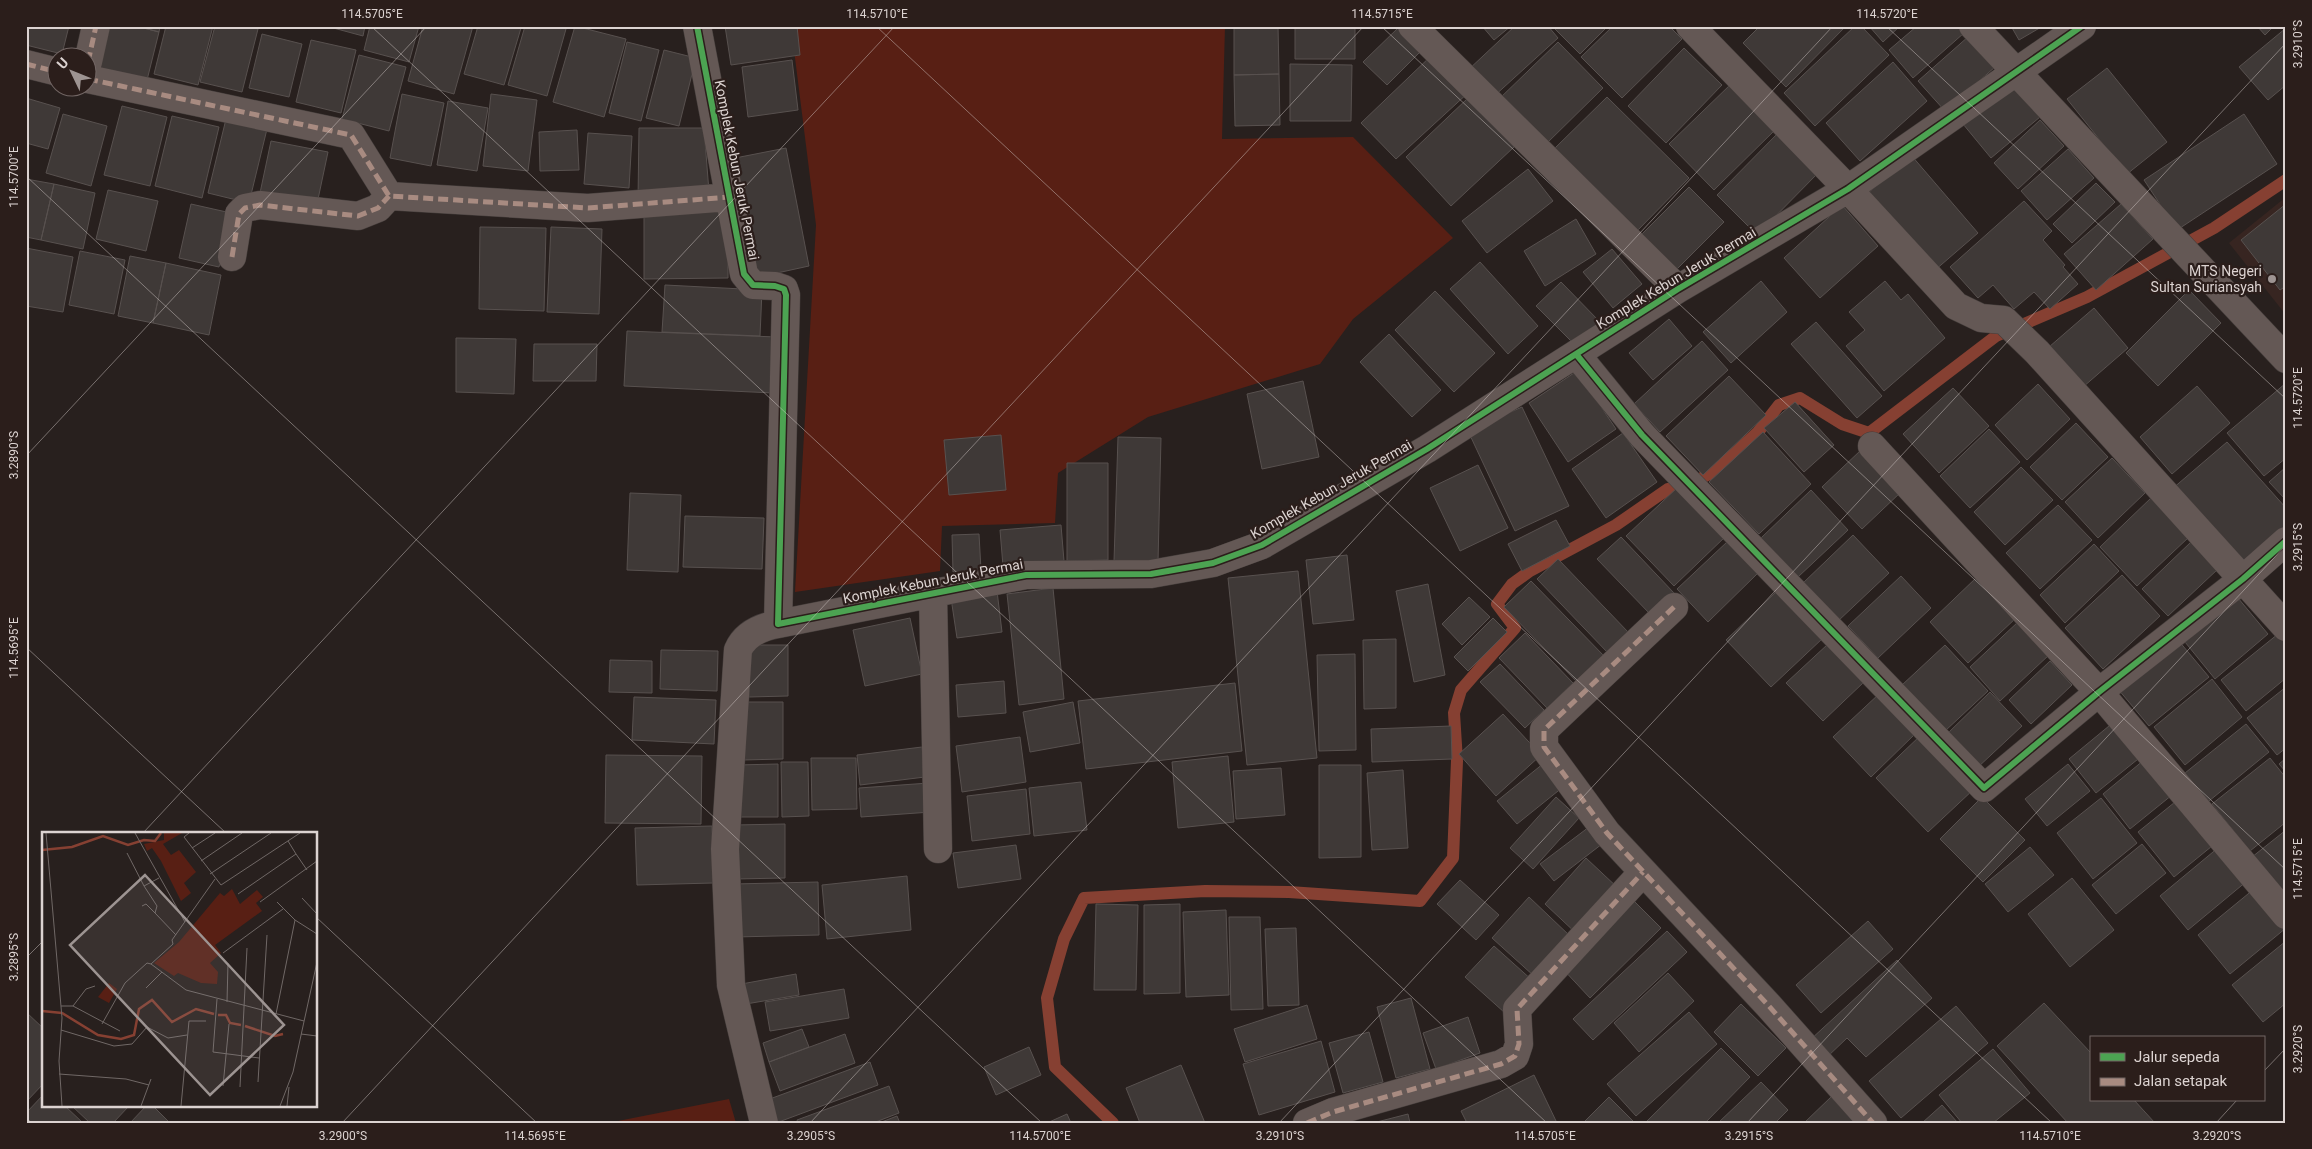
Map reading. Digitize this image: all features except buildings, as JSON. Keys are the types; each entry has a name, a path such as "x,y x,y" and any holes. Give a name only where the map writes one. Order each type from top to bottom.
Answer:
{"street":[{"path":"91,48 96,26"},
{"path":"1412,26 1678,289"},
{"path":"1690,26 1848,189 1956,306 1981,318 2010,326 2037,352 2286,627"},
{"path":"1973,26 2286,360"},
{"name":"Komplek Kebun Jeruk Permai","path":"696,27 744,274 753,285 775,286 784,289 786,294 778,624 1026,575 1151,574 1213,563 1270,540 1427,448 1678,289 1848,189 2082,26"},
{"path":"26,64 48,70"},
{"path":"98,82 352,135 389,196"},
{"path":"389,196 588,208 730,197"},
{"path":"232,257 239,214 245,208 260,205 358,216 378,208 389,196"},
{"path":"1576,354 1642,435 1984,788 2099,692 2243,579 2286,541"},
{"path":"1872,446 2099,692 2286,915"},
{"path":"933,594 938,848"},
{"path":"1674,607 1544,730 1544,747 1607,833 1768,1005 1873,1123"},
{"path":"764,1123 732,985 725,849 738,650 742,642 749,635 766,626 778,624"},
{"path":"1307,1123 1333,1112 1501,1064 1516,1056 1520,1044 1517,1009 1643,872"}],"shaded area":[{"path":"791,26 1225,26 1222,139 1353,137 1453,238 1353,319 1320,364 1148,417 1058,473 1055,523 942,526 940,571 795,592 816,225"},
{"name":"MTS Negeri Sultan Suriansyah","path":"2286,197 2286,315 2229,243"},
{"path":"729,1099 736,1123 618,1123 618,1121"}],"waterway":[{"path":"1113,1123 1055,1067 1047,998 1064,939 1084,898 1205,891 1289,892 1420,901 1453,858 1457,761 1454,713 1461,690 1515,628 1497,604 1512,584 1530,571 1616,525 1668,489 1696,481 1715,471 1758,432 1779,405 1800,398 1842,424 1869,433 1996,336 2087,297 2214,228 2286,180"}],"marked path":[{"path":"91,48 96,26"},
{"path":"26,64 48,70"},
{"path":"98,81 351,135 389,196 588,208 730,197"},
{"path":"232,257 239,214 245,208 260,205 358,216 378,208 389,196"},
{"path":"1674,607 1544,730 1544,747 1607,833 1768,1005 1873,1123"},
{"path":"1307,1123 1333,1112 1501,1064 1515,1056 1519,1044 1517,1009 1643,872"}],"cycle path":[{"path":"697,26 744,274 753,285 775,286 784,289 786,295 778,624 1026,575 1151,574 1213,563 1262,545 1427,449 1678,289 1848,189 2082,26"},
{"path":"1576,354 1642,435 1984,788 2099,692 2243,579 2286,541"}],"place":[{"name":"MTS Negeri Sultan Suriansyah","path":"2272,279"}]}
